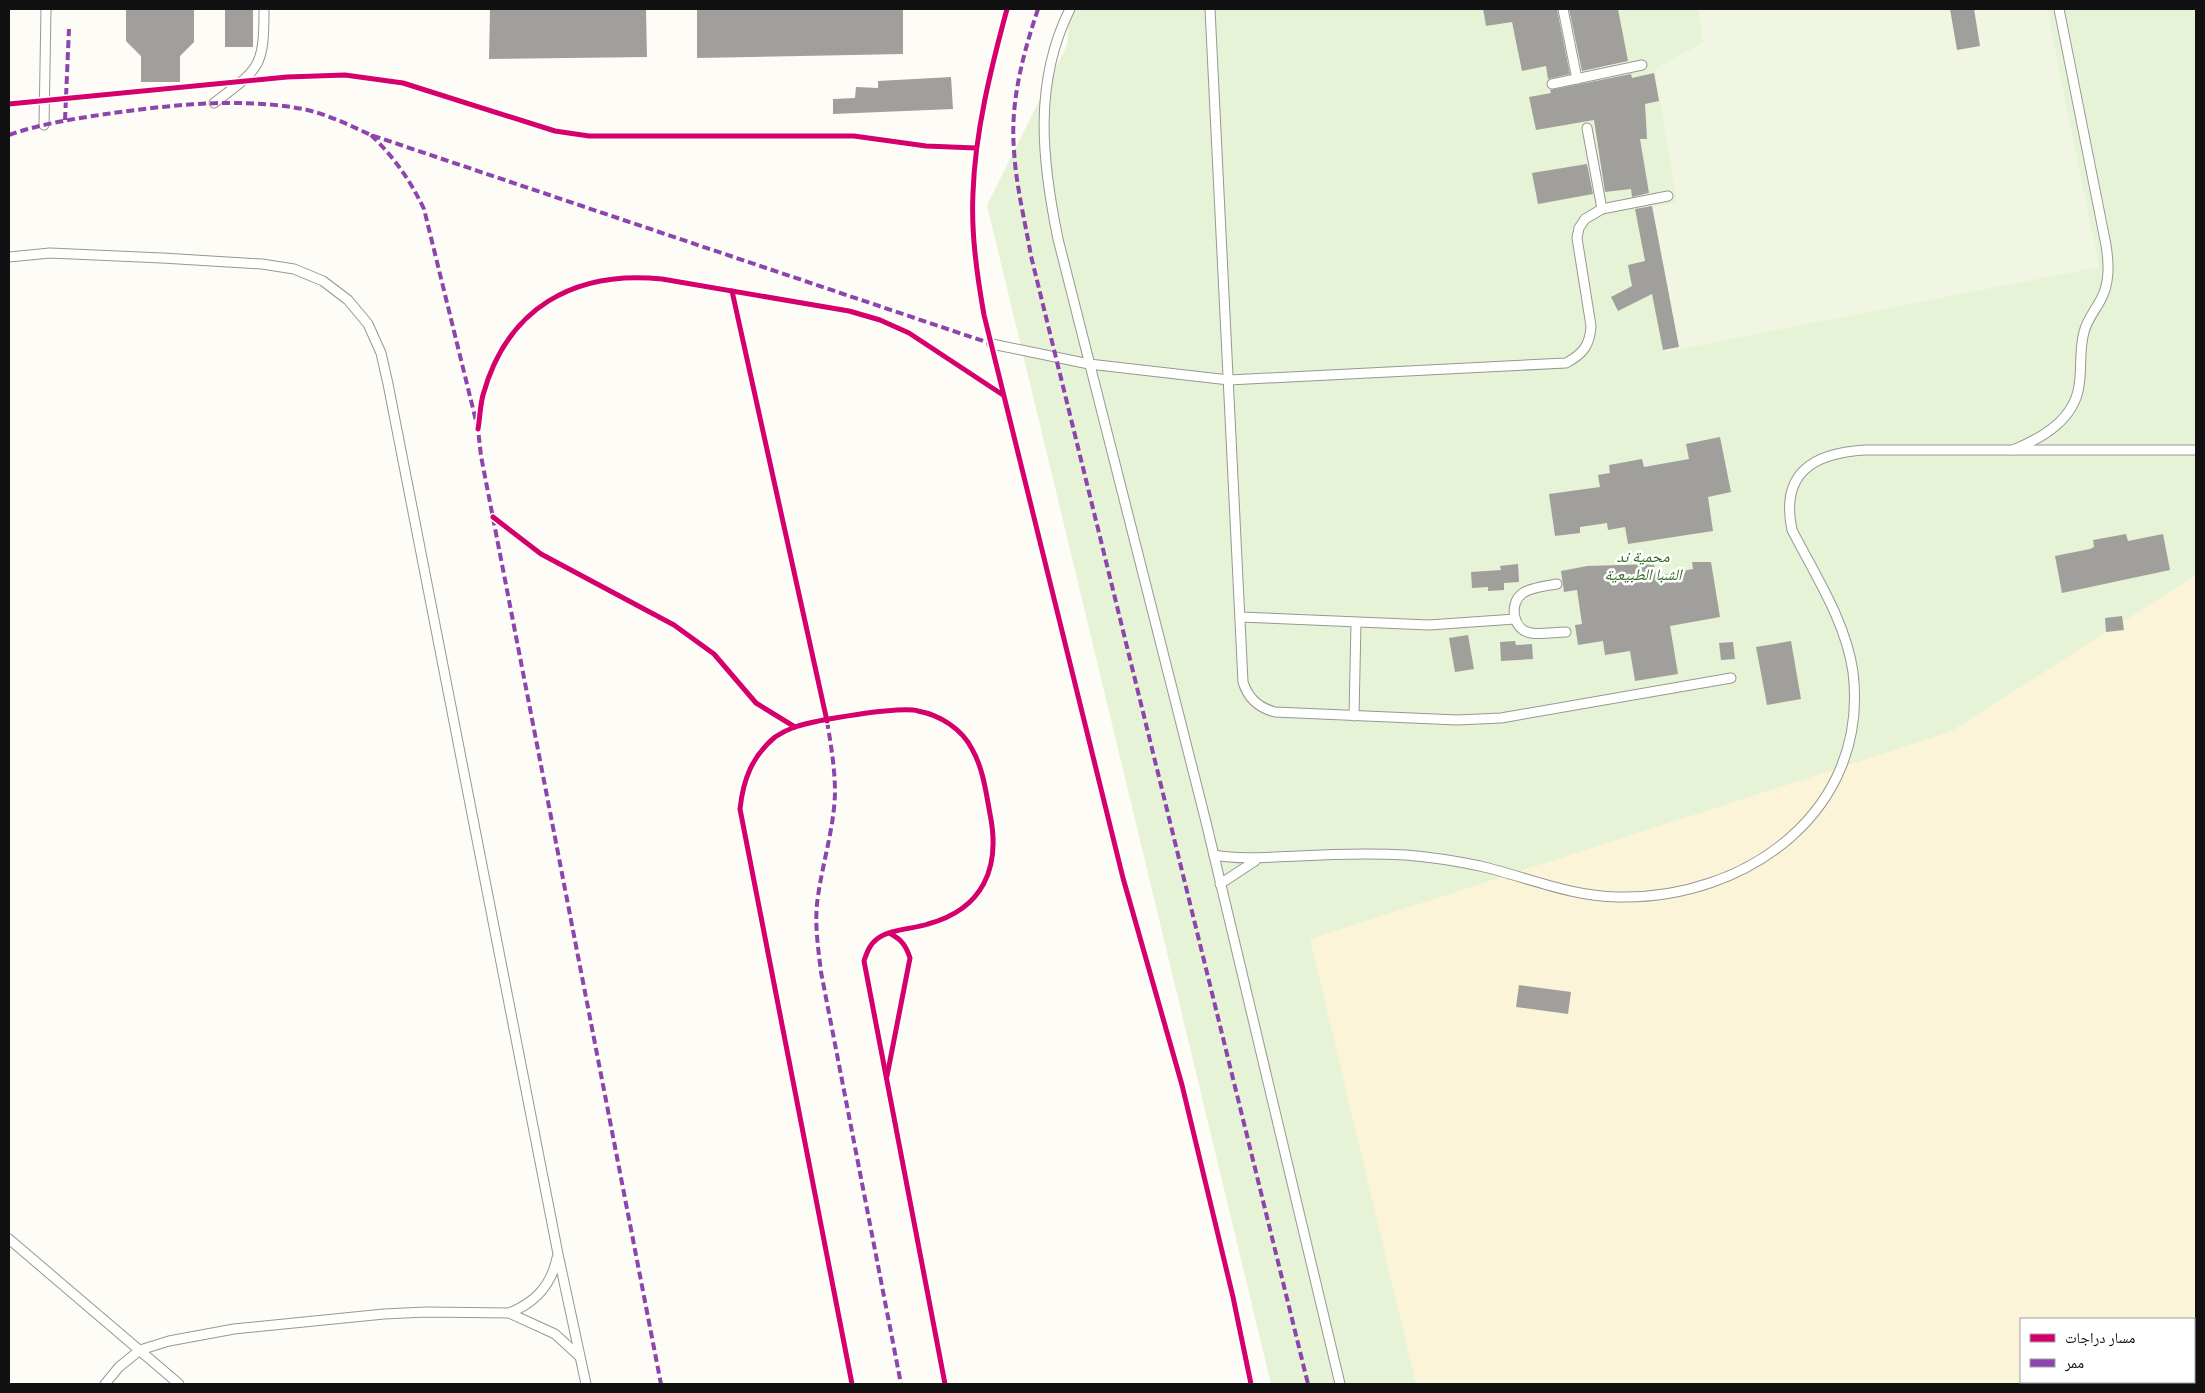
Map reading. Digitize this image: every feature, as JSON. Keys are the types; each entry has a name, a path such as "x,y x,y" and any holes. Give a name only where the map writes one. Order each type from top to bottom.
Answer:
{"lane":[{"path":"44,125 46,9"},
{"path":"214,103 241,82 257,65 264,42 264,9"},
{"path":"1070,9 1053,55 1045,100 1043,146 1058,239 1214,855 1340,1384"},
{"path":"1210,9 1230,380 1243,682 1246,691 1258,705 1275,712 1456,720 1501,718 1731,678"},
{"path":"1563,9 1577,79"},
{"path":"2010,451 2045,434 2060,422 2072,406 2079,387 2080,350 2084,332 2090,316 2101,300 2107,282 2109,264 2059,9"},
{"path":"1552,84 1642,65"},
{"path":"1587,128 1602,209"},
{"path":"992,344 1089,364 1230,380 1566,363 1581,353 1590,338 1591,326 1577,238 1579,228 1585,220 1602,209 1668,196"},
{"path":"9,257 50,253 262,264 294,269 323,281 348,300 368,324 383,361 558,1254 586,1384"},
{"path":"1214,855 1257,859 1331,854 1406,855 1482,867 1550,888 1616,897 1651,897 1685,892 1718,882 1749,868 1778,849 1797,832 1824,800 1839,770 1847,747 1854,705 1853,672 1846,639 1792,530 1789,514 1790,498 1796,482 1805,469 1818,459 1841,452 1865,450 2196,450"},
{"path":"1557,584 1522,594 1516,601 1514,619 1520,628 1529,633 1566,632"},
{"path":"1240,617 1429,625 1514,619"},
{"path":"1354,716 1356,622"},
{"path":"1220,884 1257,859"},
{"path":"9,1239 179,1384"},
{"path":"106,1384 119,1368 140,1350 185,1337 234,1329 384,1314 509,1313 524,1307 548,1285 555,1270 558,1254"},
{"path":"509,1313 555,1334 580,1357"}],"green space":[{"name":"محمية ند الشبا الطبيعية","path":"1070,9 2196,9 2196,1384 1271,1384 987,205 1067,45"},
{"path":"1698,9 2047,9 2099,267 1665,352 1639,209 1677,203 1655,69 1703,42"}],"sand":[{"path":"2196,575 2196,1384 1416,1384 1310,939 1950,732"}],"building":[{"path":"126,9 194,9 194,42 180,56 180,82 141,82 141,56 126,41"},
{"path":"225,9 253,9 253,47 225,47"},
{"path":"490,9 646,9 647,57 489,59"},
{"path":"697,9 903,9 903,54 697,58"},
{"path":"1483,9 1557,9 1570,74 1548,79 1546,66 1522,71 1512,22 1486,26"},
{"path":"1569,9 1618,9 1628,61 1582,71"},
{"path":"1950,9 1974,9 1980,46 1957,50"},
{"path":"1654,73 1659,101 1645,104 1647,139 1640,139 1649,193 1632,197 1631,189 1605,192 1594,120 1536,130 1529,97 1551,93 1550,90 1631,74 1632,78"},
{"path":"951,77 953,109 833,114 833,99 855,98 856,87 878,88 878,81"},
{"path":"1587,164 1593,194 1538,204 1532,173"},
{"path":"1652,206 1679,347 1663,350 1652,294 1618,311 1611,297 1632,286 1628,265 1645,261 1635,209"},
{"path":"1720,437 1731,492 1708,497 1713,531 1628,544 1625,527 1608,530 1607,523 1580,527 1580,533 1555,536 1549,494 1600,487 1598,475 1610,473 1609,465 1642,459 1644,467 1689,459 1686,444"},
{"path":"2126,534 2128,541 2163,534 2170,570 2062,593 2055,556 2090,549 2094,547 2093,540"},
{"path":"1692,562 1711,562 1720,617 1670,626 1678,674 1635,681 1630,651 1605,655 1603,641 1578,645 1575,625 1582,624 1577,590 1564,592 1561,571 1587,566 1654,564 1656,576 1693,569"},
{"path":"1518,564 1519,582 1504,583 1504,590 1488,591 1488,587 1472,588 1471,572 1501,570 1500,566"},
{"path":"2122,616 2124,630 2106,632 2105,618"},
{"path":"1468,635 1474,669 1455,672 1449,638"},
{"path":"1515,641 1516,645 1532,644 1533,659 1501,661 1500,642"},
{"path":"1791,641 1801,699 1767,705 1756,647"},
{"path":"1733,642 1735,659 1721,660 1719,643"},
{"path":"1519,985 1571,992 1568,1014 1516,1007"}],"marked path":[{"path":"1038,9 1027,43 1019,78 1013,132 1017,177 1031,256 1308,1384"},
{"path":"65,120 69,29"},
{"path":"9,135 69,120 180,105 254,103 303,109 329,117 371,135 992,344"},
{"path":"371,135 401,169 424,209 478,429 481,456 661,1384"},
{"path":"827,721 834,766 835,793 833,819 817,905 816,924 821,972 901,1384"}],"cycle path":[{"path":"1007,9 980,124 974,170 974,239 984,315 1123,878 1182,1085 1233,1297 1251,1384"},
{"path":"9,104 287,77 345,75 403,83 555,131 589,136 854,136 926,146 976,148"},
{"path":"478,429 481,403 494,365 509,339 527,318 548,301 573,289 600,281 630,278 662,279 849,311 880,320 909,333 1003,395"},
{"path":"732,291 827,721"},
{"path":"493,517 541,554 674,625 714,654 756,703 795,727"},
{"path":"852,1384 740,809 746,778 750,769 760,752 775,737 795,727 820,721 894,710 918,711 934,716 950,724 968,742 976,756 981,772 993,834 993,852 990,869 984,884 975,897 947,917 882,936 871,946 864,961 945,1384"},
{"path":"887,1076 910,958 903,944 891,934"}]}
